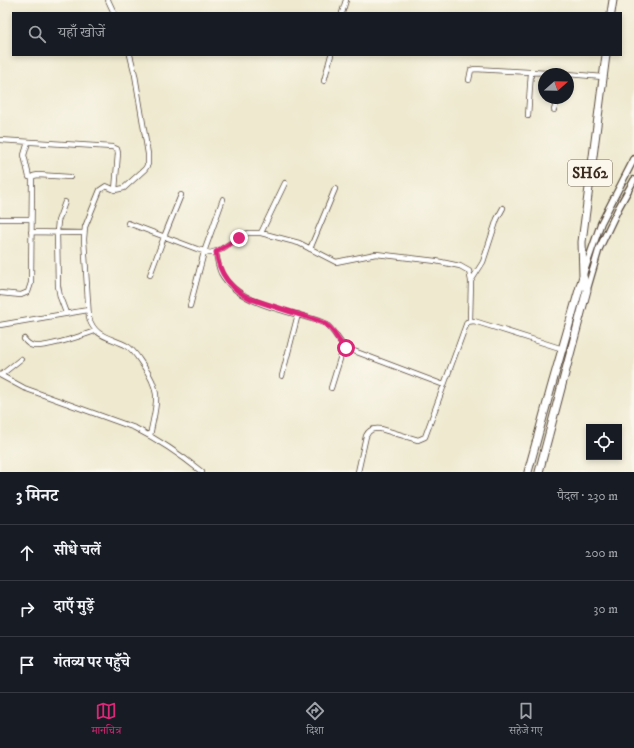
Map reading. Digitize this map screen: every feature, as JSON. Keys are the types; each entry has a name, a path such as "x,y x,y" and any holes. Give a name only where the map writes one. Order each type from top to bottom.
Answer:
{"main road":[{"path":"611,12 613,0"},
{"name":"SH62","path":"587,290 583,276 582,242 606,56"},
{"name":"SH62","path":"528,472 583,276"},
{"path":"539,472 587,290"}],"street":[{"path":"108,0 114,12"},
{"path":"342,12 346,0"},
{"path":"130,56 136,75 148,154 148,164 141,174 124,188 115,190 106,186 100,190 86,223 84,233 88,310 91,326 95,331 127,346 133,351 153,380 157,395 150,436"},
{"path":"324,81 331,56"},
{"path":"469,80 471,70 475,69 538,72"},
{"path":"528,116 531,72"},
{"path":"574,75 603,77"},
{"path":"554,110 556,104"},
{"path":"0,140 112,146 116,149 119,159 115,190"},
{"path":"28,142 24,155 29,177"},
{"path":"583,276 600,223 633,163"},
{"path":"0,293 21,295 28,292 30,289 33,176 38,174 70,177"},
{"path":"587,290 600,249 634,180"},
{"path":"261,233 285,183"},
{"path":"310,249 335,189"},
{"path":"150,275 181,195"},
{"path":"190,306 204,252 223,199"},
{"path":"66,202 58,221 57,232 58,286 66,313"},
{"path":"472,281 483,262 497,219 503,208"},
{"path":"0,219 31,219"},
{"path":"128,223 210,253 216,252 248,233 261,233 294,241 336,262 376,254 436,261 460,266 469,271 472,281 470,321"},
{"path":"31,232 84,233"},
{"path":"216,252 218,264 222,274 244,296 329,326 346,348 444,385"},
{"path":"0,325 88,310"},
{"path":"282,376 298,314"},
{"path":"358,472 366,436 370,430 381,429 418,440 425,437 466,322 474,321 563,349"},
{"path":"24,339 30,345 38,346 75,338 95,331"},
{"path":"331,388 344,346"},
{"path":"22,359 0,375 24,388 116,420 150,436 181,455 202,472"}],"route":[{"path":"239,238 216,252 219,269 226,279 244,296 324,323 333,330 346,348"}]}
